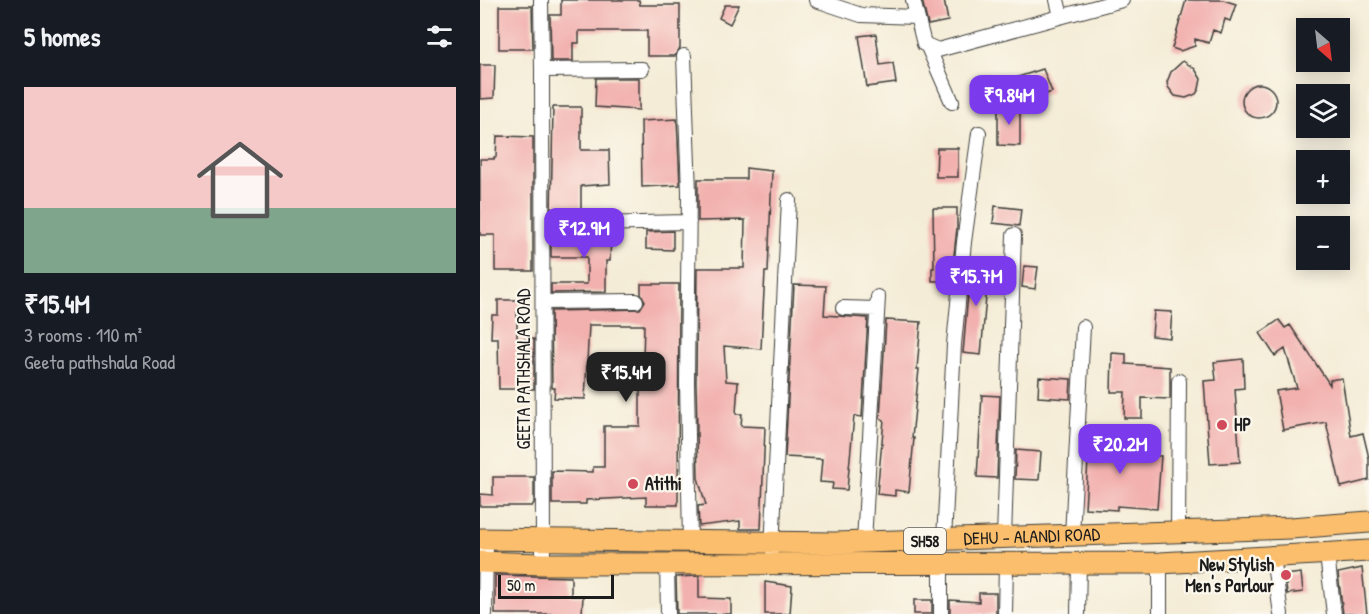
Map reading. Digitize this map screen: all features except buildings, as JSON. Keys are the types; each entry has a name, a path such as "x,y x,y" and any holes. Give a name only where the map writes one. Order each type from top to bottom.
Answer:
{"main road":[{"name":"DEHU - ALANDI ROAD","path":"483,562 667,563 864,542 1291,528 1369,522"},
{"name":"DEHU - ALANDI ROAD","path":"483,539 690,542 771,553 941,563 1161,563 1369,551"}],"street":[{"name":"GEETA PATHSHALA ROAD","path":"542,0 543,564"},
{"path":"816,0 861,15 916,17"},
{"path":"913,0 924,44 928,47 952,102"},
{"path":"1057,0 1061,16"},
{"path":"928,47 938,50 1122,0"},
{"path":"684,56 689,222 687,383 690,542"},
{"path":"542,70 642,69"},
{"path":"944,540 954,344 964,243 979,133"},
{"path":"771,553 789,200"},
{"path":"543,225 689,222"},
{"path":"1004,538 1014,235"},
{"path":"543,302 636,301"},
{"path":"843,308 877,303 864,542"},
{"path":"1072,536 1083,327"},
{"path":"1178,532 1179,381"},
{"path":"483,539 485,614"},
{"path":"1327,555 1334,614"},
{"path":"1273,557 1281,614"},
{"path":"667,563 668,614"},
{"path":"941,563 941,614"},
{"path":"1005,614 1006,563"},
{"path":"1160,614 1161,563"},
{"path":"1078,614 1079,564"}],"place":[{"name":"HP","path":"1222,425"},
{"name":"Atithi","path":"633,484"},
{"name":"New Stylish Men's Parlour","path":"1286,575"}]}
